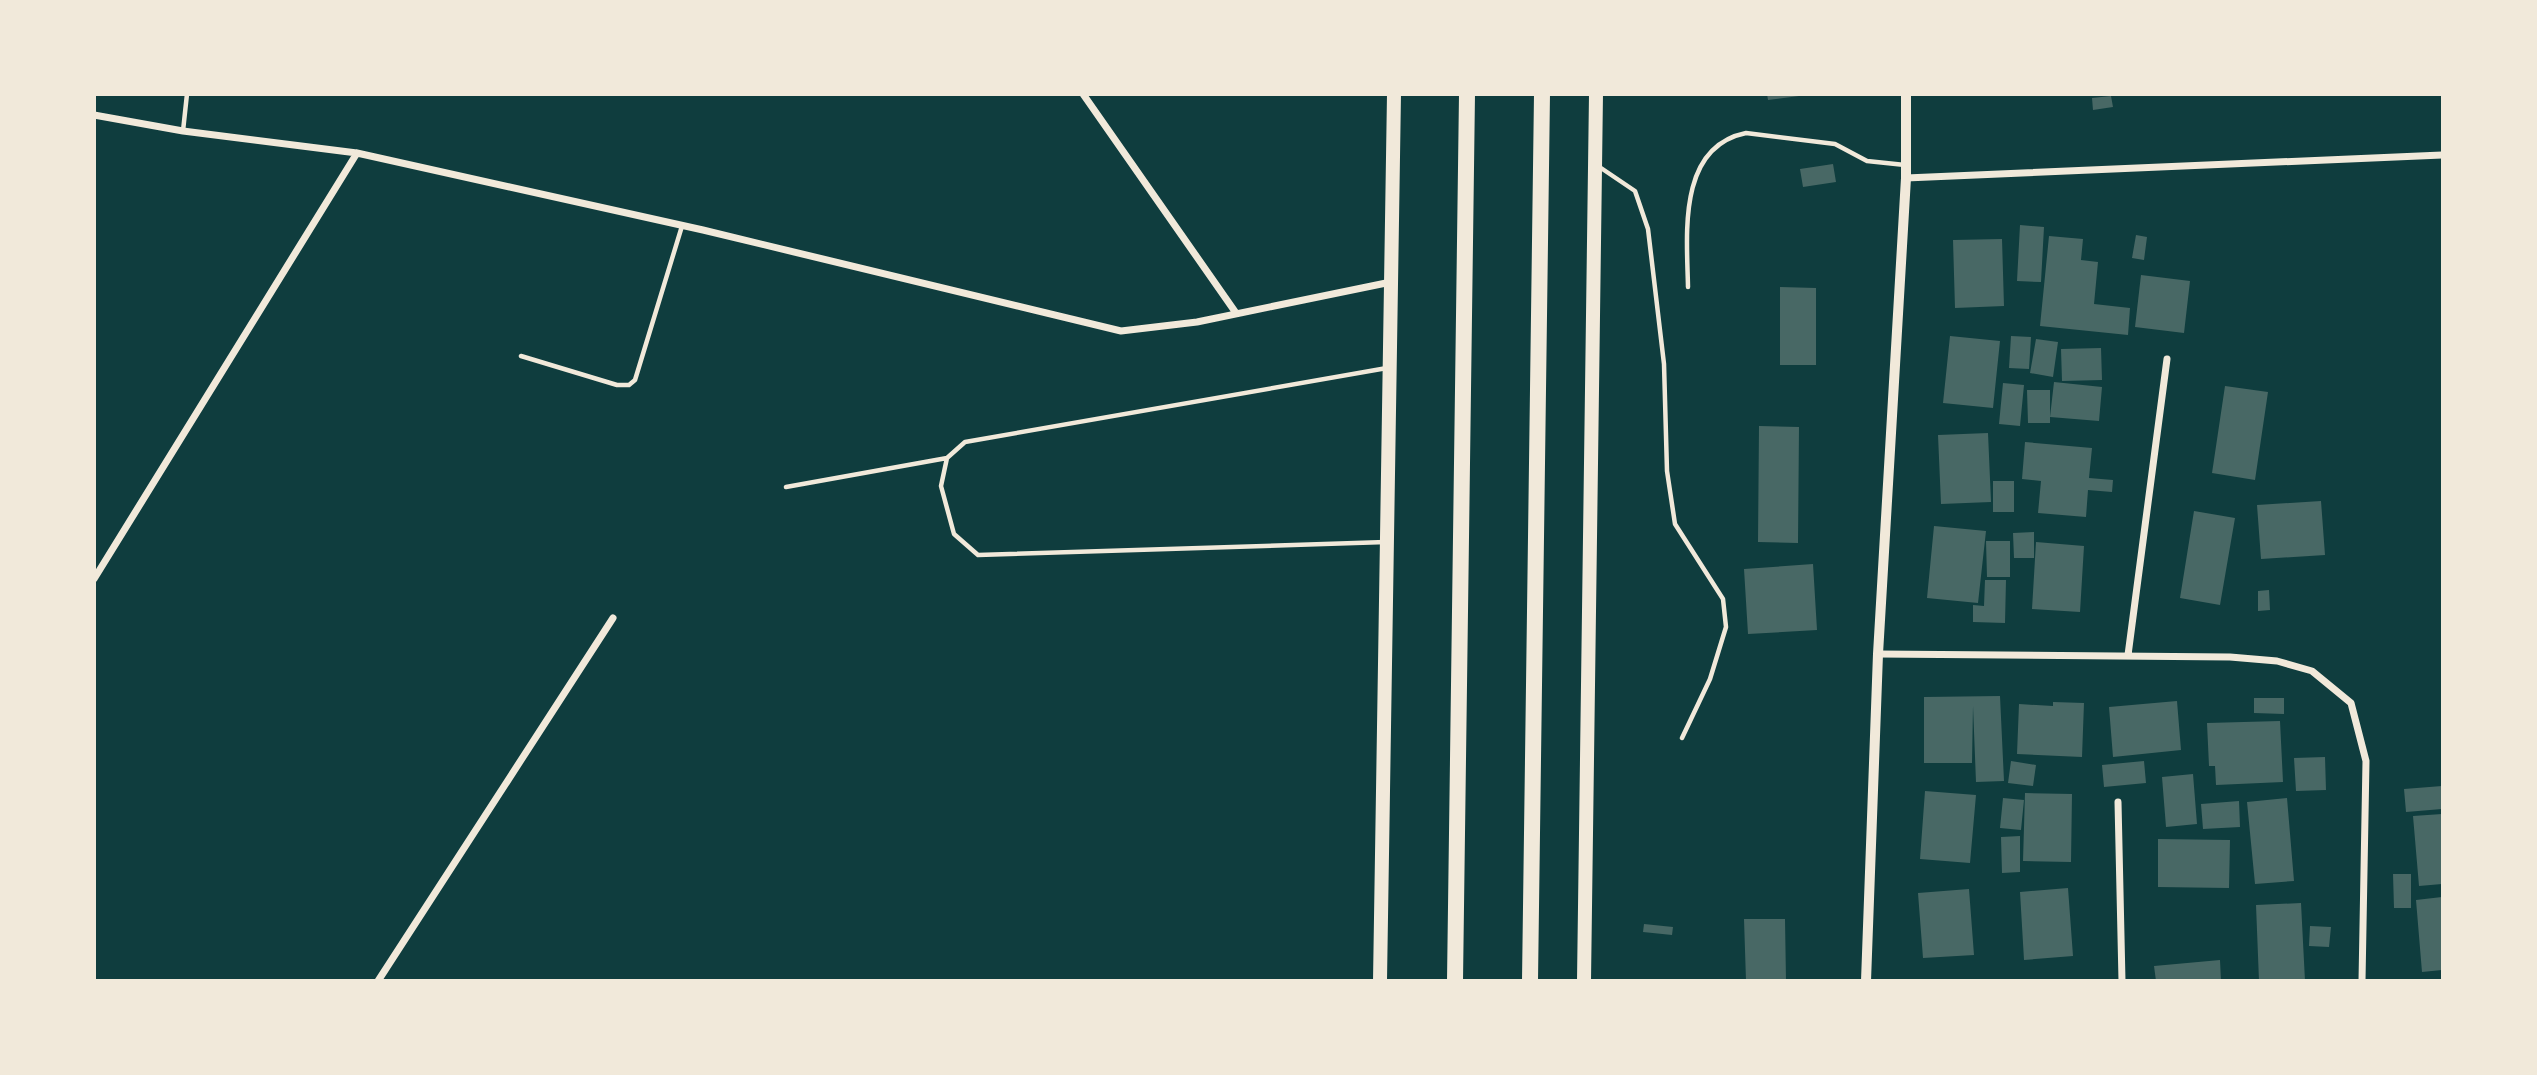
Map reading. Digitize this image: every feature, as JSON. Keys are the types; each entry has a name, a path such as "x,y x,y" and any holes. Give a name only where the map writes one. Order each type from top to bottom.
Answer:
{"highway":[{"path":"1380,981 1394,94"},
{"path":"1455,981 1467,94"},
{"path":"1530,981 1542,94"},
{"path":"1584,981 1596,94"}],"street":[{"path":"1083,94 1236,313"},
{"path":"1866,981 1878,654 1906,178 1906,94"},
{"path":"94,115 183,131 357,153 682,226 1121,331 1236,313 1391,281"},
{"path":"94,579 357,153"},
{"path":"1906,178 2442,155"},
{"path":"2128,655 2168,359"},
{"path":"378,981 613,618"},
{"path":"1878,654 2230,656 2277,662 2312,671 2351,703 2366,761 2362,981"},
{"path":"2118,802 2122,981"}],"lane":[{"path":"183,131 187,94"},
{"path":"1688,287 1687,206 1698,172 1721,143 1733,136 1746,134 1835,144 1867,161 1906,166"},
{"path":"1595,164 1635,191 1648,229 1664,364 1667,471 1675,524 1723,599 1726,628 1710,679 1682,738"},
{"path":"521,356 617,385 629,385 635,380 682,226"},
{"path":"786,487 947,458 965,442 1390,368"},
{"path":"947,458 940,486 948,516 954,534 978,555 1387,542"}],"building":[{"path":"1767,94 1799,94 1799,96 1768,100"},
{"path":"2111,96 2113,107 2093,110 2092,98"},
{"path":"1833,164 1836,182 1803,187 1800,169"},
{"path":"2020,225 2044,227 2041,282 2017,281"},
{"path":"2136,235 2147,237 2144,260 2132,258"},
{"path":"2049,236 2083,239 2081,260 2098,262 2094,304 2130,308 2128,335 2040,326"},
{"path":"2002,239 2004,306 1955,308 1953,240"},
{"path":"2141,275 2190,281 2184,333 2135,327"},
{"path":"1780,287 1816,288 1816,365 1780,365"},
{"path":"1950,336 2000,341 1993,408 1943,403"},
{"path":"2011,336 2031,337 2029,369 2009,368"},
{"path":"2036,339 2058,342 2053,377 2030,373"},
{"path":"2101,348 2102,380 2062,381 2061,349"},
{"path":"2054,382 2102,387 2099,421 2050,417"},
{"path":"2003,383 2024,385 2020,426 1999,424"},
{"path":"2225,386 2268,392 2255,480 2212,473"},
{"path":"2027,390 2050,390 2050,423 2028,423"},
{"path":"1759,426 1799,427 1798,543 1758,542"},
{"path":"1988,433 1991,502 1941,504 1938,435"},
{"path":"2025,442 2092,448 2089,478 2113,480 2112,492 2088,490 2086,517 2038,513 2041,481 2022,479"},
{"path":"1993,481 2014,481 2014,512 1993,512"},
{"path":"2321,501 2325,555 2261,559 2257,505"},
{"path":"2194,511 2235,518 2220,605 2180,598"},
{"path":"1934,526 1986,531 1978,603 1927,598"},
{"path":"2034,532 2034,558 2014,558 2013,533"},
{"path":"1986,541 2010,541 2010,577 1987,577"},
{"path":"2036,542 2084,546 2080,612 2032,609"},
{"path":"1813,564 1817,630 1748,634 1744,569"},
{"path":"1985,580 2006,580 2005,623 1973,622 1973,605 1984,606"},
{"path":"2269,590 2270,610 2258,611 2258,591"},
{"path":"2000,696 2004,781 1976,782 1973,706 1972,763 1924,763 1924,697"},
{"path":"2254,698 2284,698 2284,714 2254,713"},
{"path":"2177,701 2181,750 2113,757 2109,707"},
{"path":"2053,702 2084,703 2082,757 2017,754 2019,704 2053,706"},
{"path":"2280,721 2283,782 2216,785 2215,766 2209,766 2207,723"},
{"path":"2325,757 2326,790 2296,791 2294,758"},
{"path":"2011,761 2036,765 2033,786 2008,783"},
{"path":"2144,761 2146,783 2104,787 2102,765"},
{"path":"2193,774 2197,824 2166,827 2162,777"},
{"path":"2442,786 2442,809 2406,812 2404,789"},
{"path":"1925,791 1976,795 1970,863 1920,859"},
{"path":"2025,793 2072,794 2071,862 2023,861"},
{"path":"2003,798 2024,800 2021,830 2000,828"},
{"path":"2287,798 2294,881 2255,884 2247,802"},
{"path":"2239,801 2240,827 2203,829 2201,804"},
{"path":"2442,814 2442,884 2419,886 2413,816"},
{"path":"2020,836 2020,872 2002,873 2001,837"},
{"path":"2158,839 2230,840 2229,888 2158,887"},
{"path":"2393,874 2411,874 2411,908 2394,908"},
{"path":"2068,888 2073,956 2024,960 2020,892"},
{"path":"1969,889 1974,955 1923,958 1918,893"},
{"path":"2442,897 2442,970 2422,972 2416,900"},
{"path":"2301,903 2305,981 2259,981 2256,905"},
{"path":"1744,919 1785,919 1786,981 1746,981"},
{"path":"1644,924 1673,927 1672,935 1643,932"},
{"path":"2310,926 2331,927 2329,947 2309,946"},
{"path":"2220,960 2221,981 2156,981 2154,966"}]}
